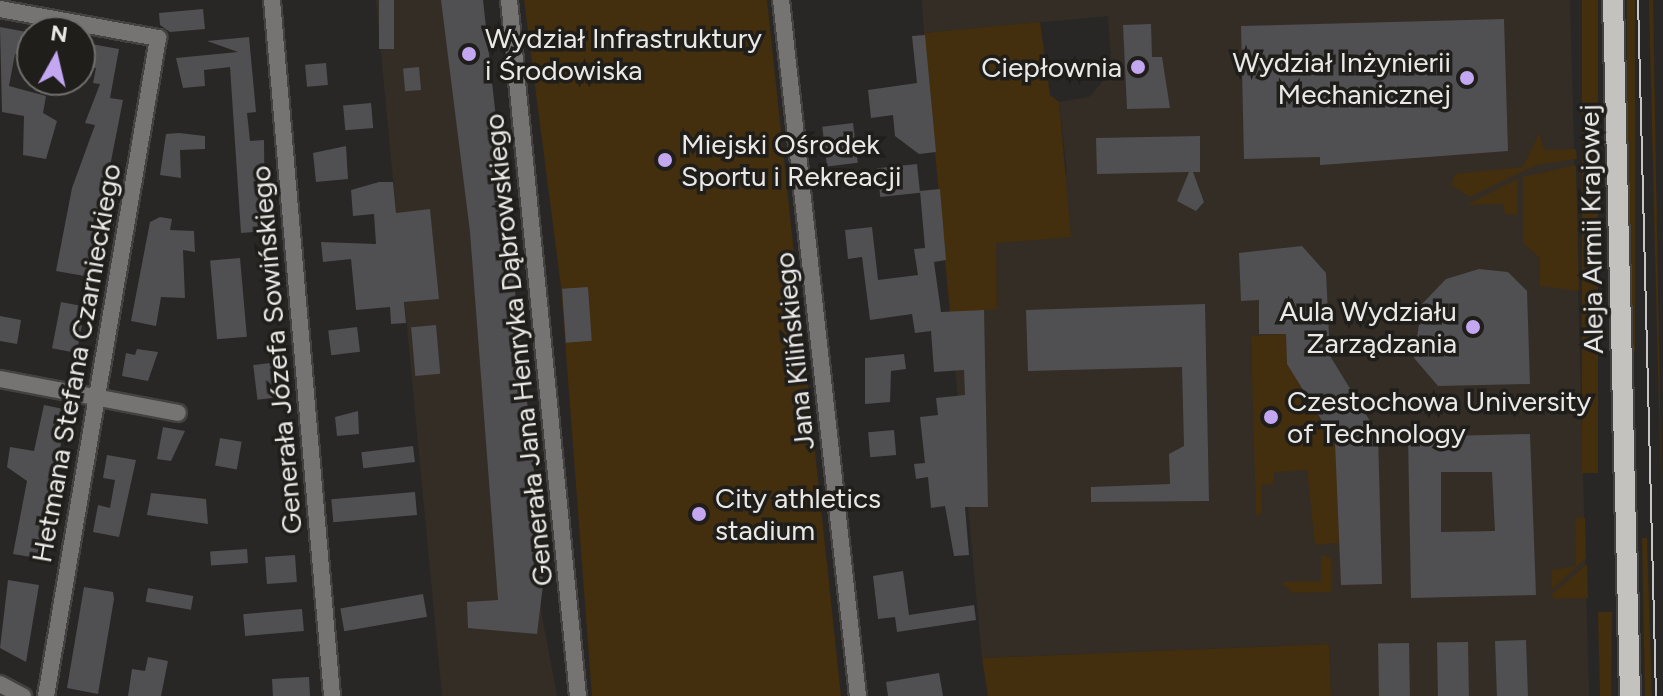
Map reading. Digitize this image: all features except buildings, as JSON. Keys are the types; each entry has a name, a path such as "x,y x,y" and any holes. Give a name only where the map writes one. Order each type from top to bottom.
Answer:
{"main road":[{"name":"Aleja Armii Krajowej","path":"1613,0 1630,696"}],"street":[{"name":"Generała Józefa Sowińskiego","path":"272,0 332,696"},
{"name":"Generała Jana Henryka Dąbrowskiego","path":"509,0 578,696"},
{"name":"Jana Kilińskiego","path":"781,0 858,696"},
{"name":"Hetmana Stefana Czarnieckiego","path":"0,9 158,38 46,696"},
{"path":"0,379 178,413"},
{"path":"0,684 23,696"}],"shaded area":[{"path":"376,0 482,0 542,616 557,696 442,696"},
{"name":"City athletics stadium","path":"524,0 767,0 841,696 592,696 561,287"},
{"name":"Czestochowa University of Technology","path":"922,0 1570,0 1589,696 1331,696 1329,644 982,658 950,313 996,242 1067,173 1059,102 1089,97 1112,71 1108,16 924,33"},
{"path":"1582,0 1598,0 1598,473 1582,473"},
{"path":"1627,0 1635,0 1635,351 1627,351"},
{"path":"1649,0 1653,0 1662,518 1655,253"},
{"path":"1040,22 1050,95 1059,102 1071,237 996,243 997,309 950,313 924,33"},
{"path":"1539,133 1544,150 1576,149 1577,159 1536,165 1470,197 1451,185 1455,174 1523,167"},
{"path":"1576,165 1579,291 1540,286 1540,258 1523,243 1523,177"},
{"path":"1517,179 1517,215 1505,214 1503,204 1466,205"},
{"path":"1286,334 1287,364 1338,451 1339,543 1315,545 1307,470 1274,472 1273,484 1261,485 1262,514 1256,515 1251,336"},
{"path":"1575,518 1585,518 1586,558 1551,590 1552,570 1576,566"},
{"path":"1642,538 1647,538 1652,696 1645,696"},
{"path":"1321,555 1331,558 1332,592 1293,593 1281,582 1321,581"},
{"path":"1587,564 1588,598 1554,599 1551,595"},
{"path":"1598,612 1612,612 1611,696 1600,696"},
{"path":"1329,644 1331,696 988,696 982,658"}],"tram line":[{"path":"1638,0 1656,696"}],"place":[{"name":"Wydział Infrastruktury i Środowiska","path":"469,54"},
{"name":"Ciepłownia","path":"1138,67"},
{"name":"Wydział Inżynierii Mechanicznej","path":"1467,78"},
{"name":"Miejski Ośrodek Sportu i Rekreacji","path":"665,160"},
{"name":"Aula Wydziału Zarządzania","path":"1473,327"},
{"name":"Czestochowa University of Technology","path":"1271,417"},
{"name":"City athletics stadium","path":"699,514"}]}
